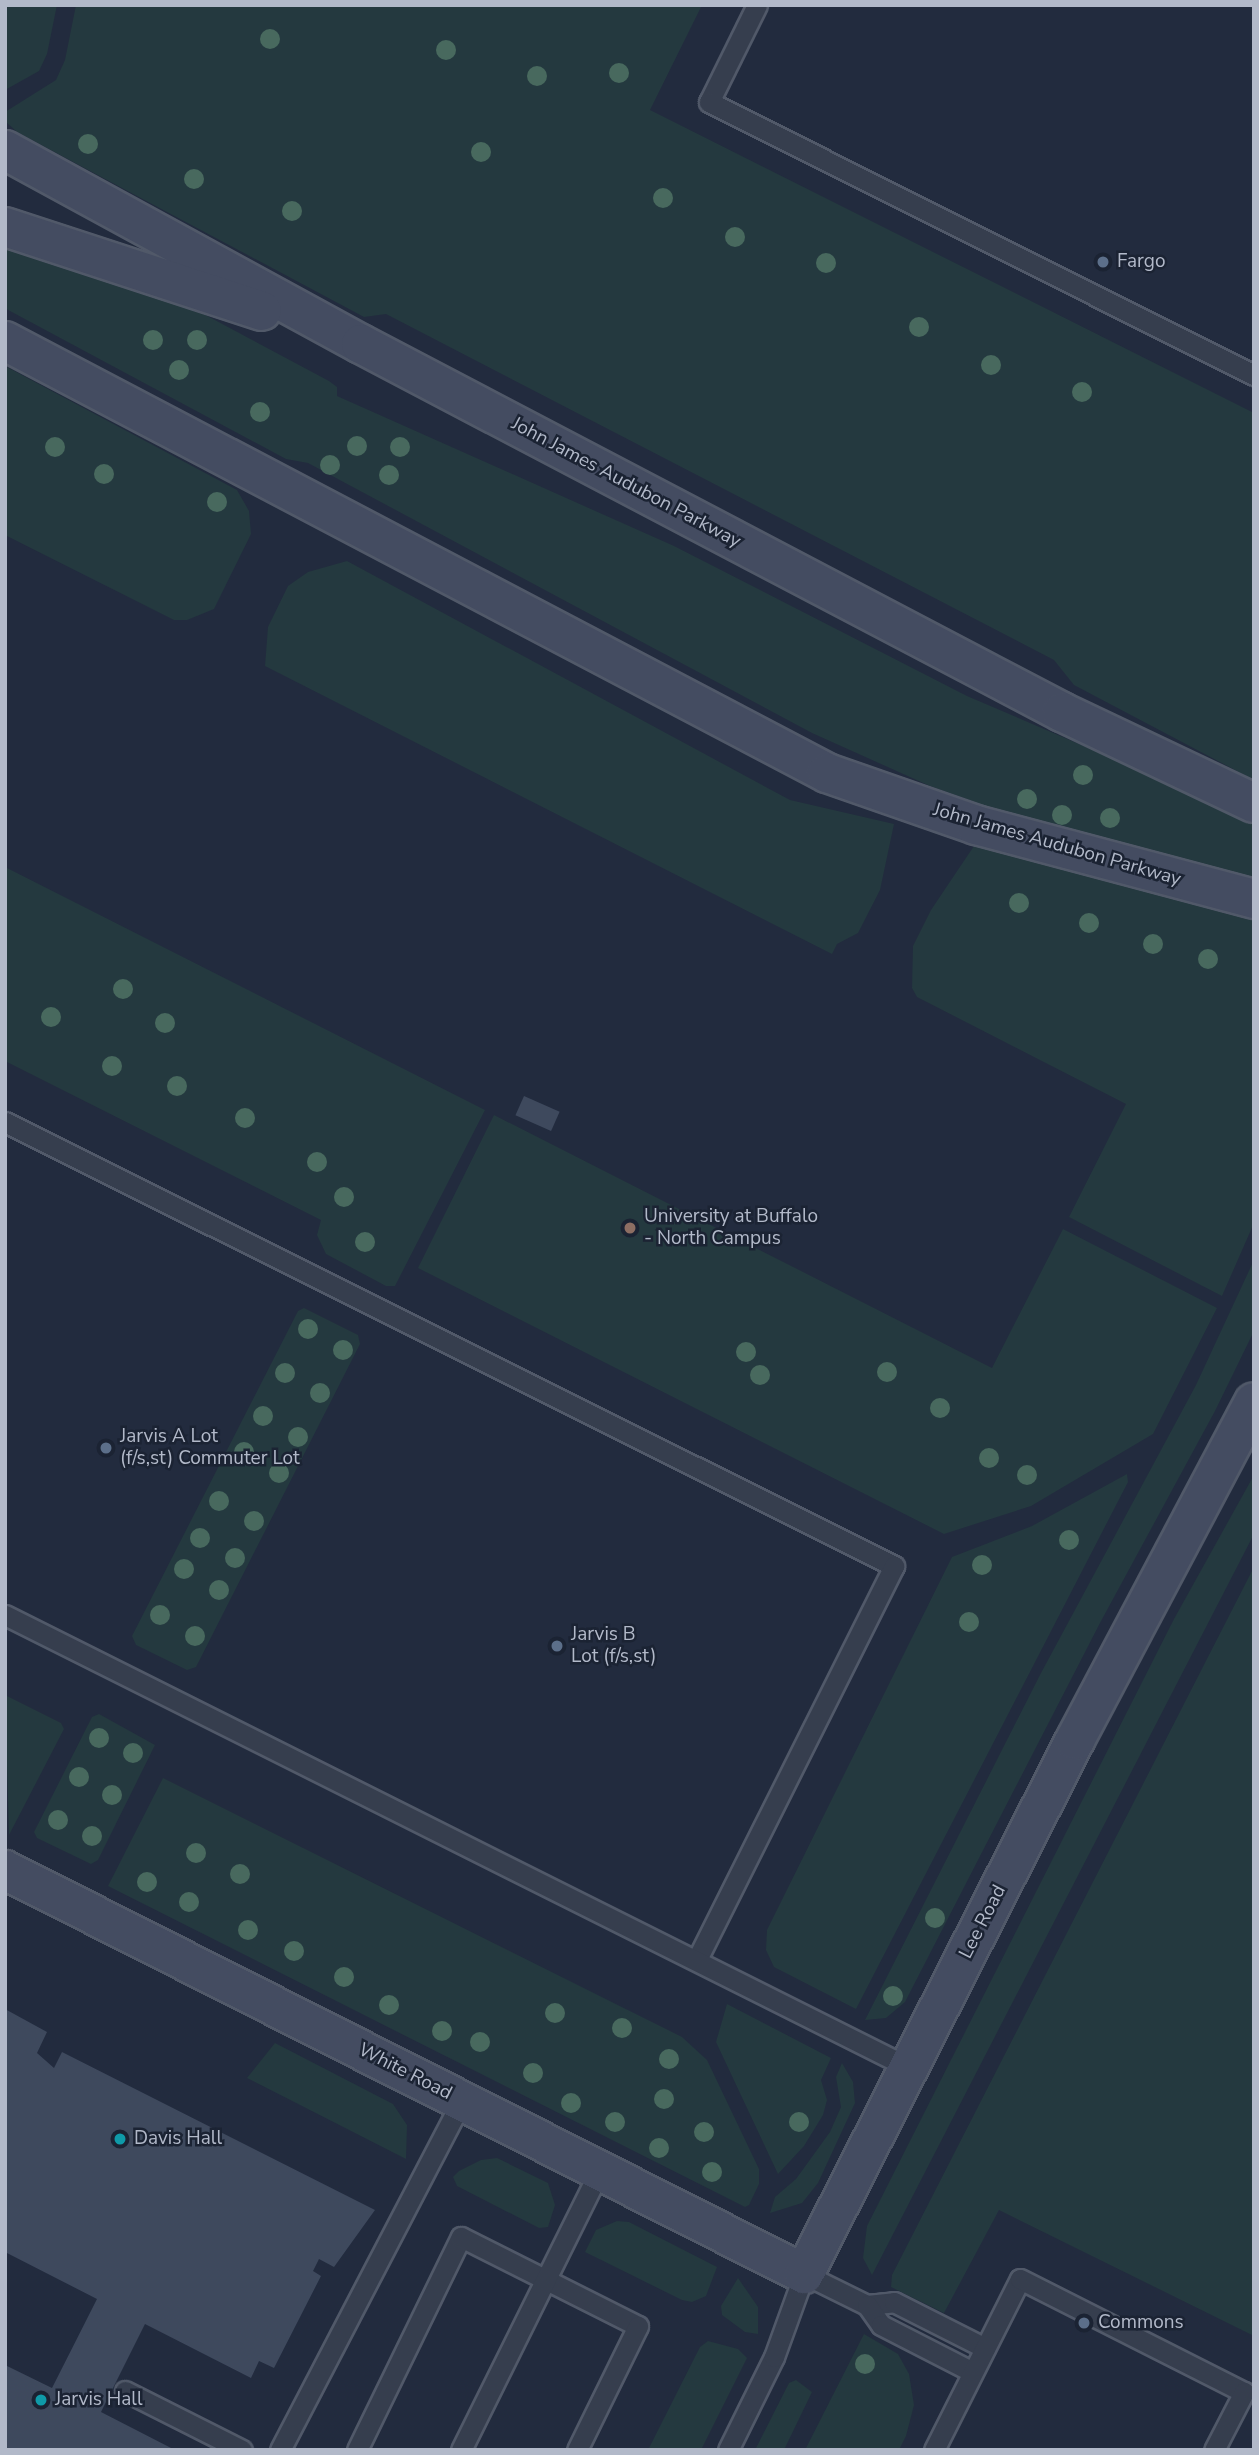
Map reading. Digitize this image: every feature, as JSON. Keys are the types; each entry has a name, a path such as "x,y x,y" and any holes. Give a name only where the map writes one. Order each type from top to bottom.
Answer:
{"main road":[{"name":"John James Audubon Parkway","path":"5,149 360,344 1062,712 1254,803"},
{"path":"5,228 360,344"},
{"name":"John James Audubon Parkway","path":"5,341 827,773 976,825 1254,899"},
{"name":"Lee Road","path":"804,2274 1075,1740 1254,1402"},
{"name":"White Road","path":"5,1870 804,2274"}],"lane":[{"path":"757,5 709,102 1254,375"},
{"path":"5,1122 894,1566 696,1960"},
{"path":"5,1615 910,2068"},
{"path":"280,2450 462,2100"},
{"path":"461,2450 600,2170"},
{"path":"357,2450 461,2237 638,2326 577,2450"},
{"path":"804,2274 867,2305 881,2325 973,2372"},
{"name":"Lee Road","path":"728,2450 774,2357 804,2274"},
{"path":"934,2450 1020,2279 1244,2392 1214,2450"},
{"path":"867,2305 894,2302 985,2348"},
{"path":"125,2391 242,2450"}],"green space":[{"path":"5,5 57,5 47,54 39,71 5,90"},
{"path":"76,5 702,5 650,110 1254,413 1254,780 1074,685 1054,660 386,314 364,317 17,132 5,121 5,112 56,80 65,60"},
{"path":"5,240 183,303 329,381 337,387 337,396 674,546 967,696 1254,819 1254,882 1014,816 930,786 812,733 308,463 286,459 5,308"},
{"path":"5,366 237,490 249,511 251,534 214,609 187,620 174,620 5,535"},
{"path":"347,561 790,800 894,824 880,890 858,933 837,944 832,954 265,666 268,627 288,586 308,572"},
{"path":"976,843 1254,913 1254,1223 1222,1296 1069,1217 1126,1104 917,997 912,988 913,946 931,910"},
{"path":"5,867 485,1110 395,1286 386,1286 326,1254 317,1235 321,1220 5,1061"},
{"path":"494,1115 992,1368 1063,1229 1217,1308 1153,1434 1031,1506 944,1534 418,1268"},
{"path":"1254,1260 1254,1331 1215,1411 1100,1623 905,2002 886,2018 865,2020 1041,1673 1196,1385"},
{"path":"304,1308 358,1335 360,1344 196,1667 187,1670 136,1645 132,1636 298,1311"},
{"path":"1127,1474 1128,1482 856,2009 774,1967 766,1950 767,1930 952,1557 1032,1526"},
{"path":"1254,1475 1254,1534 872,2275 863,2258 867,2226 1174,1619"},
{"path":"1254,1567 1254,2336 999,2210 944,2313 891,2287 892,2275"},
{"path":"5,1695 61,1723 64,1729 9,1835"},
{"path":"99,1714 155,1745 98,1860 91,1864 37,1838 34,1832 92,1717"},
{"path":"163,1778 682,2037 707,2060 759,2169 759,2184 749,2205 745,2207 108,1886"},
{"path":"727,2004 831,2058 821,2080 827,2100 823,2115 804,2146 778,2174 716,2042"},
{"path":"275,2043 393,2104 407,2125 406,2159 247,2078"},
{"path":"842,2063 853,2082 855,2103 818,2183 802,2203 770,2213 775,2197 796,2179 830,2132 841,2107 836,2077"},
{"path":"497,2158 548,2183 555,2205 548,2227 539,2228 457,2186 453,2177 459,2171 481,2160"},
{"path":"617,2221 629,2222 717,2267 706,2296 692,2302 682,2300 585,2252 596,2230"},
{"path":"738,2278 758,2307 758,2334 745,2332 722,2315 721,2306"},
{"path":"864,2334 898,2354 909,2374 914,2405 906,2436 899,2450 805,2450"},
{"path":"708,2341 738,2349 747,2358 701,2450 648,2450 700,2347"},
{"path":"796,2380 812,2392 784,2450 755,2450 789,2383"}],"building":[{"path":"524,1096 560,1112 551,1131 515,1115"},
{"name":"Davis Hall","path":"5,2009 47,2032 37,2053 54,2068 62,2052 375,2210 334,2267 319,2259 313,2271 321,2276 274,2368 259,2361 251,2378 145,2324 101,2412 175,2450 5,2450 5,2365 52,2388 97,2299 5,2252"}],"place":[{"name":"Fargo","path":"1103,262"},
{"name":"University at Buffalo - North Campus","path":"630,1228"},
{"name":"Jarvis A Lot (f/s,st) Commuter Lot","path":"106,1448"},
{"name":"Jarvis B Lot (f/s,st)","path":"557,1646"},
{"name":"Davis Hall","path":"120,2139"},
{"name":"Commons","path":"1084,2323"},
{"name":"Jarvis Hall","path":"41,2400"}]}
